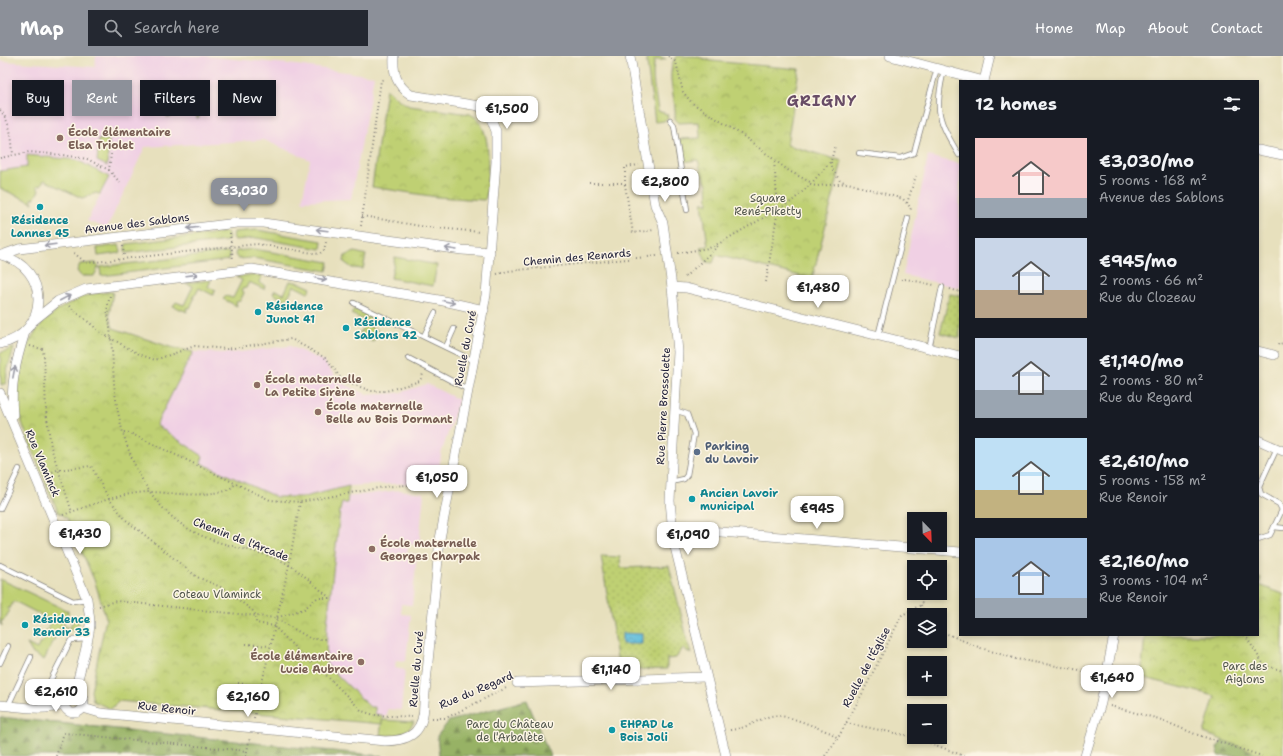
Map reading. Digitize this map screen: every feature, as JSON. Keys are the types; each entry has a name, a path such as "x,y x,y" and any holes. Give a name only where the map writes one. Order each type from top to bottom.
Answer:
{"street":[{"path":"394,56 394,75"},
{"name":"Rue Pierre Brossolette","path":"630,56 655,205 663,229 672,287 678,352 671,482 674,543 705,677 726,756"},
{"path":"890,56 980,80"},
{"path":"984,80 990,56"},
{"name":"Ruelle du Curé","path":"394,75 403,90 411,95 479,106 490,116 496,131 490,252 484,310 437,563 424,717 420,728 415,733"},
{"path":"1259,150 1283,155"},
{"name":"Avenue des Sablons","path":"1,255 19,249 229,224 262,223 360,235 462,250 490,252"},
{"name":"Avenue des Sablons","path":"1,255 22,265 33,278 38,293 38,308 34,321"},
{"name":"Avenue des Sablons","path":"0,344 12,342 25,332 34,321 63,298 86,289 234,270 268,270 439,300 484,310"},
{"path":"672,287 686,288 959,356"},
{"name":"Rue Vlaminck","path":"14,425 11,399 13,375 25,332"},
{"path":"1259,351 1274,355"},
{"name":"Rue Vlaminck","path":"0,393 87,599 90,623 88,639 75,693"},
{"path":"1259,440 1280,450"},
{"path":"673,528 959,552"},
{"path":"1085,756 1101,703 1114,636"},
{"name":"Rue du Regard","path":"517,683 705,677"},
{"path":"4,706 52,709 64,705 66,696 75,693 83,698 83,708"},
{"name":"Rue Renoir","path":"64,705 71,713 78,712 83,708 100,713 386,741 398,741 415,733"}],"lane":[{"path":"859,153 900,158 914,153 940,69"},
{"path":"940,69 938,93 939,115 942,127 959,155"},
{"path":"670,120 674,126 687,210"},
{"path":"878,336 908,218"},
{"path":"929,349 942,287"},
{"path":"354,303 475,362"},
{"path":"424,336 435,313"},
{"path":"446,347 454,330"},
{"path":"408,358 469,390"},
{"path":"671,482 684,480 687,475 694,434 687,414 676,411"},
{"path":"1259,538 1270,535 1282,510 1279,504 1261,494 1259,487 1280,450"},
{"path":"0,509 19,469"},
{"path":"1274,527 1283,528"},
{"path":"0,565 73,601 87,599"},
{"path":"39,709 42,697 71,640 88,639"},
{"path":"0,663 8,646"},
{"path":"4,706 31,657"}],"path":[{"path":"668,56 676,62 683,92 692,103 742,135 774,161 811,184 817,186 848,183"},
{"path":"360,235 381,80 394,75"},
{"path":"0,110 7,121 12,136 13,156"},
{"path":"672,287 699,265 720,244 791,202 811,184 830,161 835,146"},
{"path":"0,158 29,152 87,159 109,170 122,185"},
{"path":"109,170 111,154"},
{"path":"766,282 778,209 774,161"},
{"path":"830,161 833,170 840,181 903,199 911,208 908,218"},
{"path":"648,164 625,167 625,185 633,233 663,229"},
{"path":"907,203 916,176"},
{"path":"589,183 623,183 625,185"},
{"path":"362,216 440,229 491,232"},
{"path":"229,224 234,270"},
{"path":"70,243 71,251 86,263 257,244 319,254 324,250 327,231"},
{"name":"Chemin des Renards","path":"488,274 666,255 709,248 720,244"},
{"path":"892,282 906,279 959,292"},
{"name":"Chemin de l'Arcade","path":"110,285 111,292 107,313 110,327 116,402 130,455 150,492 171,517 196,533 242,550 271,557 289,565 330,598 317,598 304,609 276,618"},
{"path":"63,298 72,309 110,338 139,354 155,360 195,346 227,349 291,339 327,359 342,380 371,391 386,391 420,382 426,367"},
{"path":"21,344 42,349 44,355 46,410 51,447 57,470 72,512"},
{"path":"124,432 270,500 300,502 384,487 406,485 450,488"},
{"path":"36,479 57,470 91,466 109,499 126,520 197,577 223,588 253,610 256,616 256,623 274,626"},
{"path":"53,518 109,499 150,492 190,496 228,491 235,484"},
{"path":"246,756 251,728 289,565 300,502"},
{"path":"88,610 116,600 276,618 311,639 327,639"},
{"path":"922,606 923,600"},
{"name":"Ruelle de l'Église","path":"825,756 838,738 902,615 922,606"},
{"name":"Rue du Regard","path":"274,626 305,658 323,672 362,711 387,716 446,718 517,683"},
{"path":"947,634 981,648 1016,659 1106,674"},
{"path":"1246,636 1264,665 1283,671"},
{"path":"246,644 270,646"},
{"path":"238,683 261,687"},
{"path":"1101,703 1159,719 1195,734 1262,756"},
{"path":"720,731 744,729 772,716 782,717 831,733 838,738"},
{"path":"846,723 907,736"},
{"path":"56,756 64,732 247,751"},
{"path":"932,744 964,756"}],"shaded area":[{"path":"96,56 204,56 289,64 374,76 351,199 302,201 310,160 264,140 145,147 107,228 87,221 109,177 77,160 0,171 0,61 95,67"},
{"path":"928,156 959,164 959,288 903,275"},
{"path":"290,346 323,361 340,382 368,395 399,393 427,384 459,400 441,454 438,477 434,482 349,486 304,497 276,497 201,463 155,425 193,352 230,353"},
{"path":"399,490 424,493 419,545 409,544 407,553 417,554 412,605 401,604 401,614 411,615 406,661 396,660 395,668 405,670 401,710 387,709 387,716 375,715 375,707 370,707 326,664 327,625 342,503 347,503 347,497"}],"green space":[{"path":"646,56 659,56 666,59 655,60 653,72 658,111 667,114 668,118 664,121 655,122"},
{"name":"Square René-Piketty","path":"676,56 695,56 711,61 799,69 787,145 842,161 812,279 716,255 713,263 706,262 700,247 708,246 702,203 708,203 707,184 702,175 698,160 683,162 679,139 700,138 699,122 679,123 675,119 671,71"},
{"path":"386,89 409,106 470,114 478,120 483,129 488,152 486,198 484,200 437,197 372,187"},
{"path":"99,139 109,140 107,166 97,161"},
{"path":"27,155 77,160 109,177 100,194 96,193 82,198 44,180 41,185 37,186 39,190 35,198 31,199 33,203 0,188 0,171 27,167"},
{"path":"257,230 322,241 321,249 257,238 235,240 233,237 234,232"},
{"path":"227,232 229,238 227,241 126,253 125,250 126,244"},
{"path":"119,245 121,251 120,253 98,256 97,248"},
{"path":"254,249 329,262 327,271 253,258 238,259 235,255 236,251"},
{"path":"229,252 229,260 101,276 100,267"},
{"path":"355,252 366,255 363,269 352,268 344,262 345,256"},
{"path":"395,257 437,265 433,286 391,278"},
{"path":"96,263 99,266 94,276 81,276 77,271 80,264"},
{"path":"249,275 262,276 259,282 265,286 264,289 249,282 246,288 242,289 244,293 240,301 236,302 237,306 223,299 226,296 233,298 242,280 236,277"},
{"path":"211,280 208,287 216,290 213,295 199,288 196,294 193,295 194,299 190,308 186,308 187,312 173,306 176,302 184,305 193,286 185,283"},
{"path":"290,281 300,283 311,288 308,293 294,286 286,300 273,294 275,290 284,294"},
{"name":"Coteau Vlaminck","path":"113,292 109,315 113,328 170,347 193,352 156,425 203,456 201,463 276,497 304,497 349,486 347,503 342,503 340,510 327,625 326,664 370,707 375,707 375,714 382,715 382,724 118,701 111,709 93,701 91,691 106,618 95,582 67,518 58,512 24,429 19,410 17,384 22,358 27,346 42,324 52,315 73,301 97,293"},
{"path":"950,294 959,296 959,338 940,333"},
{"path":"354,309 372,317 369,326 378,331 373,342 359,335 366,321 351,314"},
{"path":"14,348 7,371 6,383 1,385 0,353"},
{"path":"601,556 620,557 621,568 669,566 691,654 683,648 676,658 667,659 667,669 619,670"},
{"path":"0,579 68,611 63,625 69,629 75,617 78,616 80,618 77,626 73,629 67,630 60,628 44,660 33,654 27,644 37,649 40,643 43,642 42,639 46,630 50,628 48,625 51,620 14,601 10,608 7,608 9,612 4,620 1,621 2,626 0,624"},
{"name":"Parc des Aiglons","path":"1259,585 1283,594 1283,756 1265,756 1204,733 1215,696 1141,677 1145,636 1259,636"},
{"name":"Parc du Château de l'Arbalète","path":"527,700 550,756 439,756 437,736 449,721"},
{"path":"0,717 382,756 0,756"},
{"path":"382,720 414,722 407,730 400,734 380,735"},
{"path":"1228,733 1283,756 1219,756 1217,748"}],"water":[{"path":"622,633 642,634 642,644 622,644"}],"place":[{"name":"École élémentaire Elsa Triolet","path":"60,138"},
{"name":"Résidence Lannes 45","path":"40,207"},
{"name":"Résidence Junot 41","path":"258,312"},
{"name":"Résidence Sablons 42","path":"346,328"},
{"name":"École maternelle La Petite Sirène","path":"257,385"},
{"name":"École maternelle Belle au Bois Dormant","path":"318,412"},
{"name":"Parking du Lavoir","path":"697,452"},
{"name":"Ancien Lavoir municipal","path":"692,499"},
{"name":"École maternelle Georges Charpak","path":"372,549"},
{"name":"Résidence Renoir 33","path":"25,625"},
{"name":"École élémentaire Lucie Aubrac","path":"361,662"},
{"name":"EHPAD Le Bois Joli","path":"612,730"}],"district":[{"name":"GRIGNY","path":"822,101"}]}
